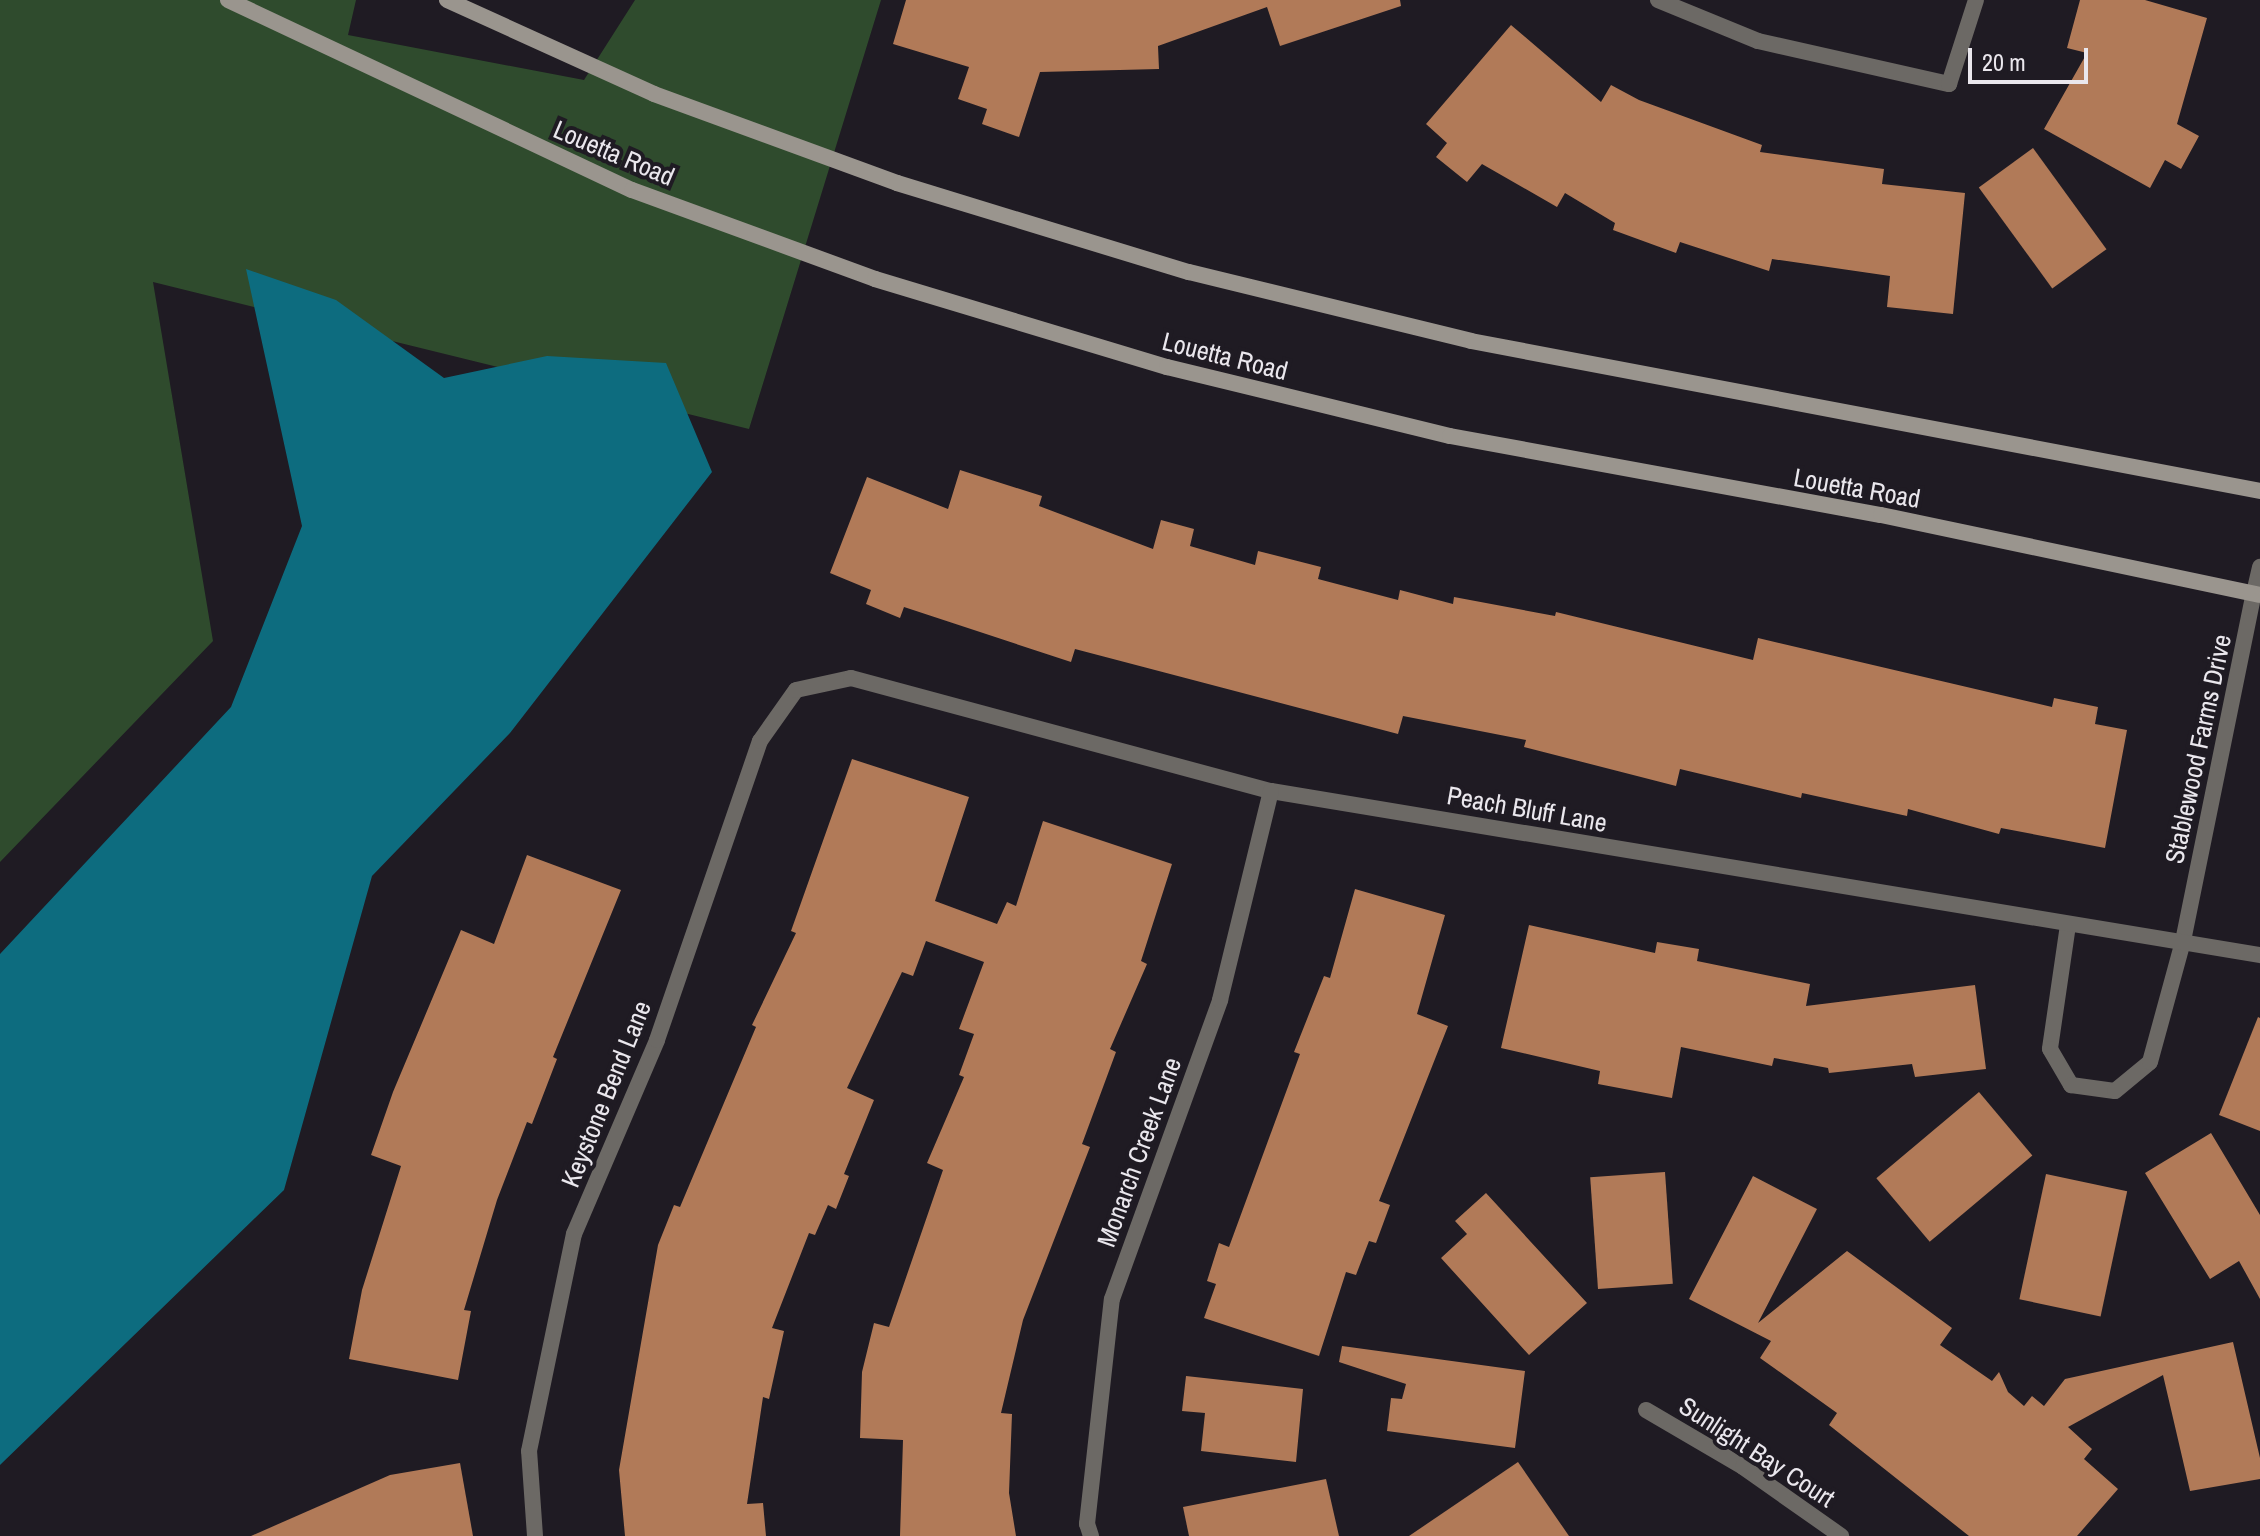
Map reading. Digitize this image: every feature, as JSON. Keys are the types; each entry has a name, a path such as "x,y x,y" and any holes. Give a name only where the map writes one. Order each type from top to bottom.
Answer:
{"main road":[{"name":"Louetta Road","path":"228,0 632,190 875,279 1167,367 1450,436 1881,515 2257,594"},
{"path":"447,0 654,94 897,183 1189,272 1471,341 2260,491"}],"street":[{"path":"1658,0 1758,41 1949,84 1976,0"},
{"name":"Stablewood Farms Drive","path":"2068,925 2050,1049 2071,1085 2115,1091 2150,1062 2183,941 2257,594 2260,567"},
{"name":"Peach Bluff Lane","path":"796,690 851,678 1271,791 2260,955"},
{"name":"Keystone Bend Lane","path":"535,1536 529,1451 574,1234 657,1040 760,741 796,690"},
{"name":"Monarch Creek Lane","path":"1091,1536 1087,1524 1112,1299 1220,1000 1271,791"},
{"name":"Sunlight Bay Court","path":"1646,1410 1743,1467 1841,1536"}],"green space":[{"path":"0,0 356,0 348,35 584,80 635,0 881,0 749,429 153,282 213,641 0,862"}],"water":[{"path":"246,269 336,300 444,378 547,356 666,363 712,472 510,733 372,876 284,1190 0,1465 0,954 231,707 302,526"}],"building":[{"path":"906,0 1400,0 1401,6 1280,46 1267,7 1158,46 1159,69 1040,72 1019,137 982,124 987,109 958,99 969,67 893,44"},
{"path":"2080,0 2145,0 2207,18 2177,124 2199,136 2181,169 2165,160 2150,188 2044,129 2087,53 2067,48"},
{"path":"1511,25 1601,102 1611,85 1639,100 1762,145 1760,152 1884,169 1882,184 1965,193 1953,314 1887,307 1890,276 1772,259 1769,271 1680,242 1676,253 1613,230 1615,223 1565,193 1557,207 1482,164 1467,182 1436,157 1447,143 1426,124"},
{"path":"2033,148 2106,249 2052,289 1979,187"},
{"path":"960,470 1042,496 1039,506 1153,549 1161,520 1194,529 1190,546 1255,565 1258,551 1321,567 1318,579 1398,600 1400,590 1453,604 1454,597 1555,616 1556,612 1753,660 1758,638 2052,707 2054,698 2098,707 2095,724 2127,730 2105,848 2001,828 1999,834 1908,809 1907,816 1802,793 1801,798 1680,769 1676,786 1524,747 1526,740 1403,716 1398,734 1075,649 1071,662 904,607 900,618 866,604 871,590 830,573 867,477 948,509"},
{"path":"852,759 969,797 935,901 997,924 1007,902 1016,906 1043,821 1172,864 1141,961 1147,964 1110,1049 1116,1052 1082,1144 1090,1147 1023,1320 1001,1413 1012,1414 1009,1493 1016,1536 900,1536 903,1440 860,1438 862,1372 874,1323 889,1327 943,1170 927,1163 964,1077 959,1075 974,1034 959,1029 984,962 926,941 913,976 902,972 847,1088 874,1100 844,1174 849,1176 836,1209 828,1205 815,1235 809,1233 772,1328 784,1331 769,1399 763,1397 747,1504 763,1503 766,1536 625,1536 619,1470 658,1245 674,1205 680,1207 756,1027 752,1025 796,933 791,931"},
{"path":"527,855 621,890 553,1057 557,1059 532,1124 527,1122 497,1200 464,1310 471,1311 458,1380 349,1359 362,1290 401,1166 371,1155 393,1092 461,930 494,944"},
{"path":"1355,889 1445,915 1417,1014 1448,1026 1379,1201 1390,1205 1376,1243 1369,1241 1356,1275 1346,1272 1319,1356 1204,1318 1216,1284 1207,1281 1219,1243 1229,1247 1300,1054 1294,1052 1324,976 1330,978"},
{"path":"1529,925 1655,953 1657,942 1699,949 1697,961 1810,984 1806,1006 1975,985 1986,1069 1915,1077 1912,1064 1829,1073 1828,1068 1774,1058 1772,1066 1681,1047 1672,1098 1598,1084 1600,1071 1501,1048"},
{"path":"2260,1018 2260,1131 2219,1115"},
{"path":"1979,1092 2032,1156 1930,1242 1876,1178"},
{"path":"2211,1133 2260,1215 2260,1299 2239,1261 2210,1279 2145,1173"},
{"path":"1665,1172 1673,1284 1598,1289 1590,1177"},
{"path":"2046,1174 2127,1191 2101,1316 2019,1299"},
{"path":"1753,1176 1817,1209 1758,1323 1847,1251 1952,1328 1940,1345 1992,1381 1999,1372 2008,1392 2024,1406 2032,1396 2044,1406 2065,1379 2233,1342 2260,1458 2260,1479 2190,1491 2163,1375 2068,1427 2092,1449 2084,1459 2118,1489 2077,1536 1969,1536 1829,1425 1837,1413 1760,1358 1771,1341 1689,1299"},
{"path":"1486,1193 1587,1303 1529,1355 1441,1258 1467,1234 1455,1221"},
{"path":"1342,1346 1525,1371 1515,1448 1387,1431 1391,1398 1402,1399 1406,1384 1339,1362"},
{"path":"1186,1376 1303,1389 1296,1462 1201,1451 1205,1413 1182,1411"},
{"path":"1518,1462 1569,1536 1409,1536"},
{"path":"460,1463 473,1536 251,1536 390,1475"},
{"path":"1326,1479 1339,1536 1189,1536 1183,1507"}]}
